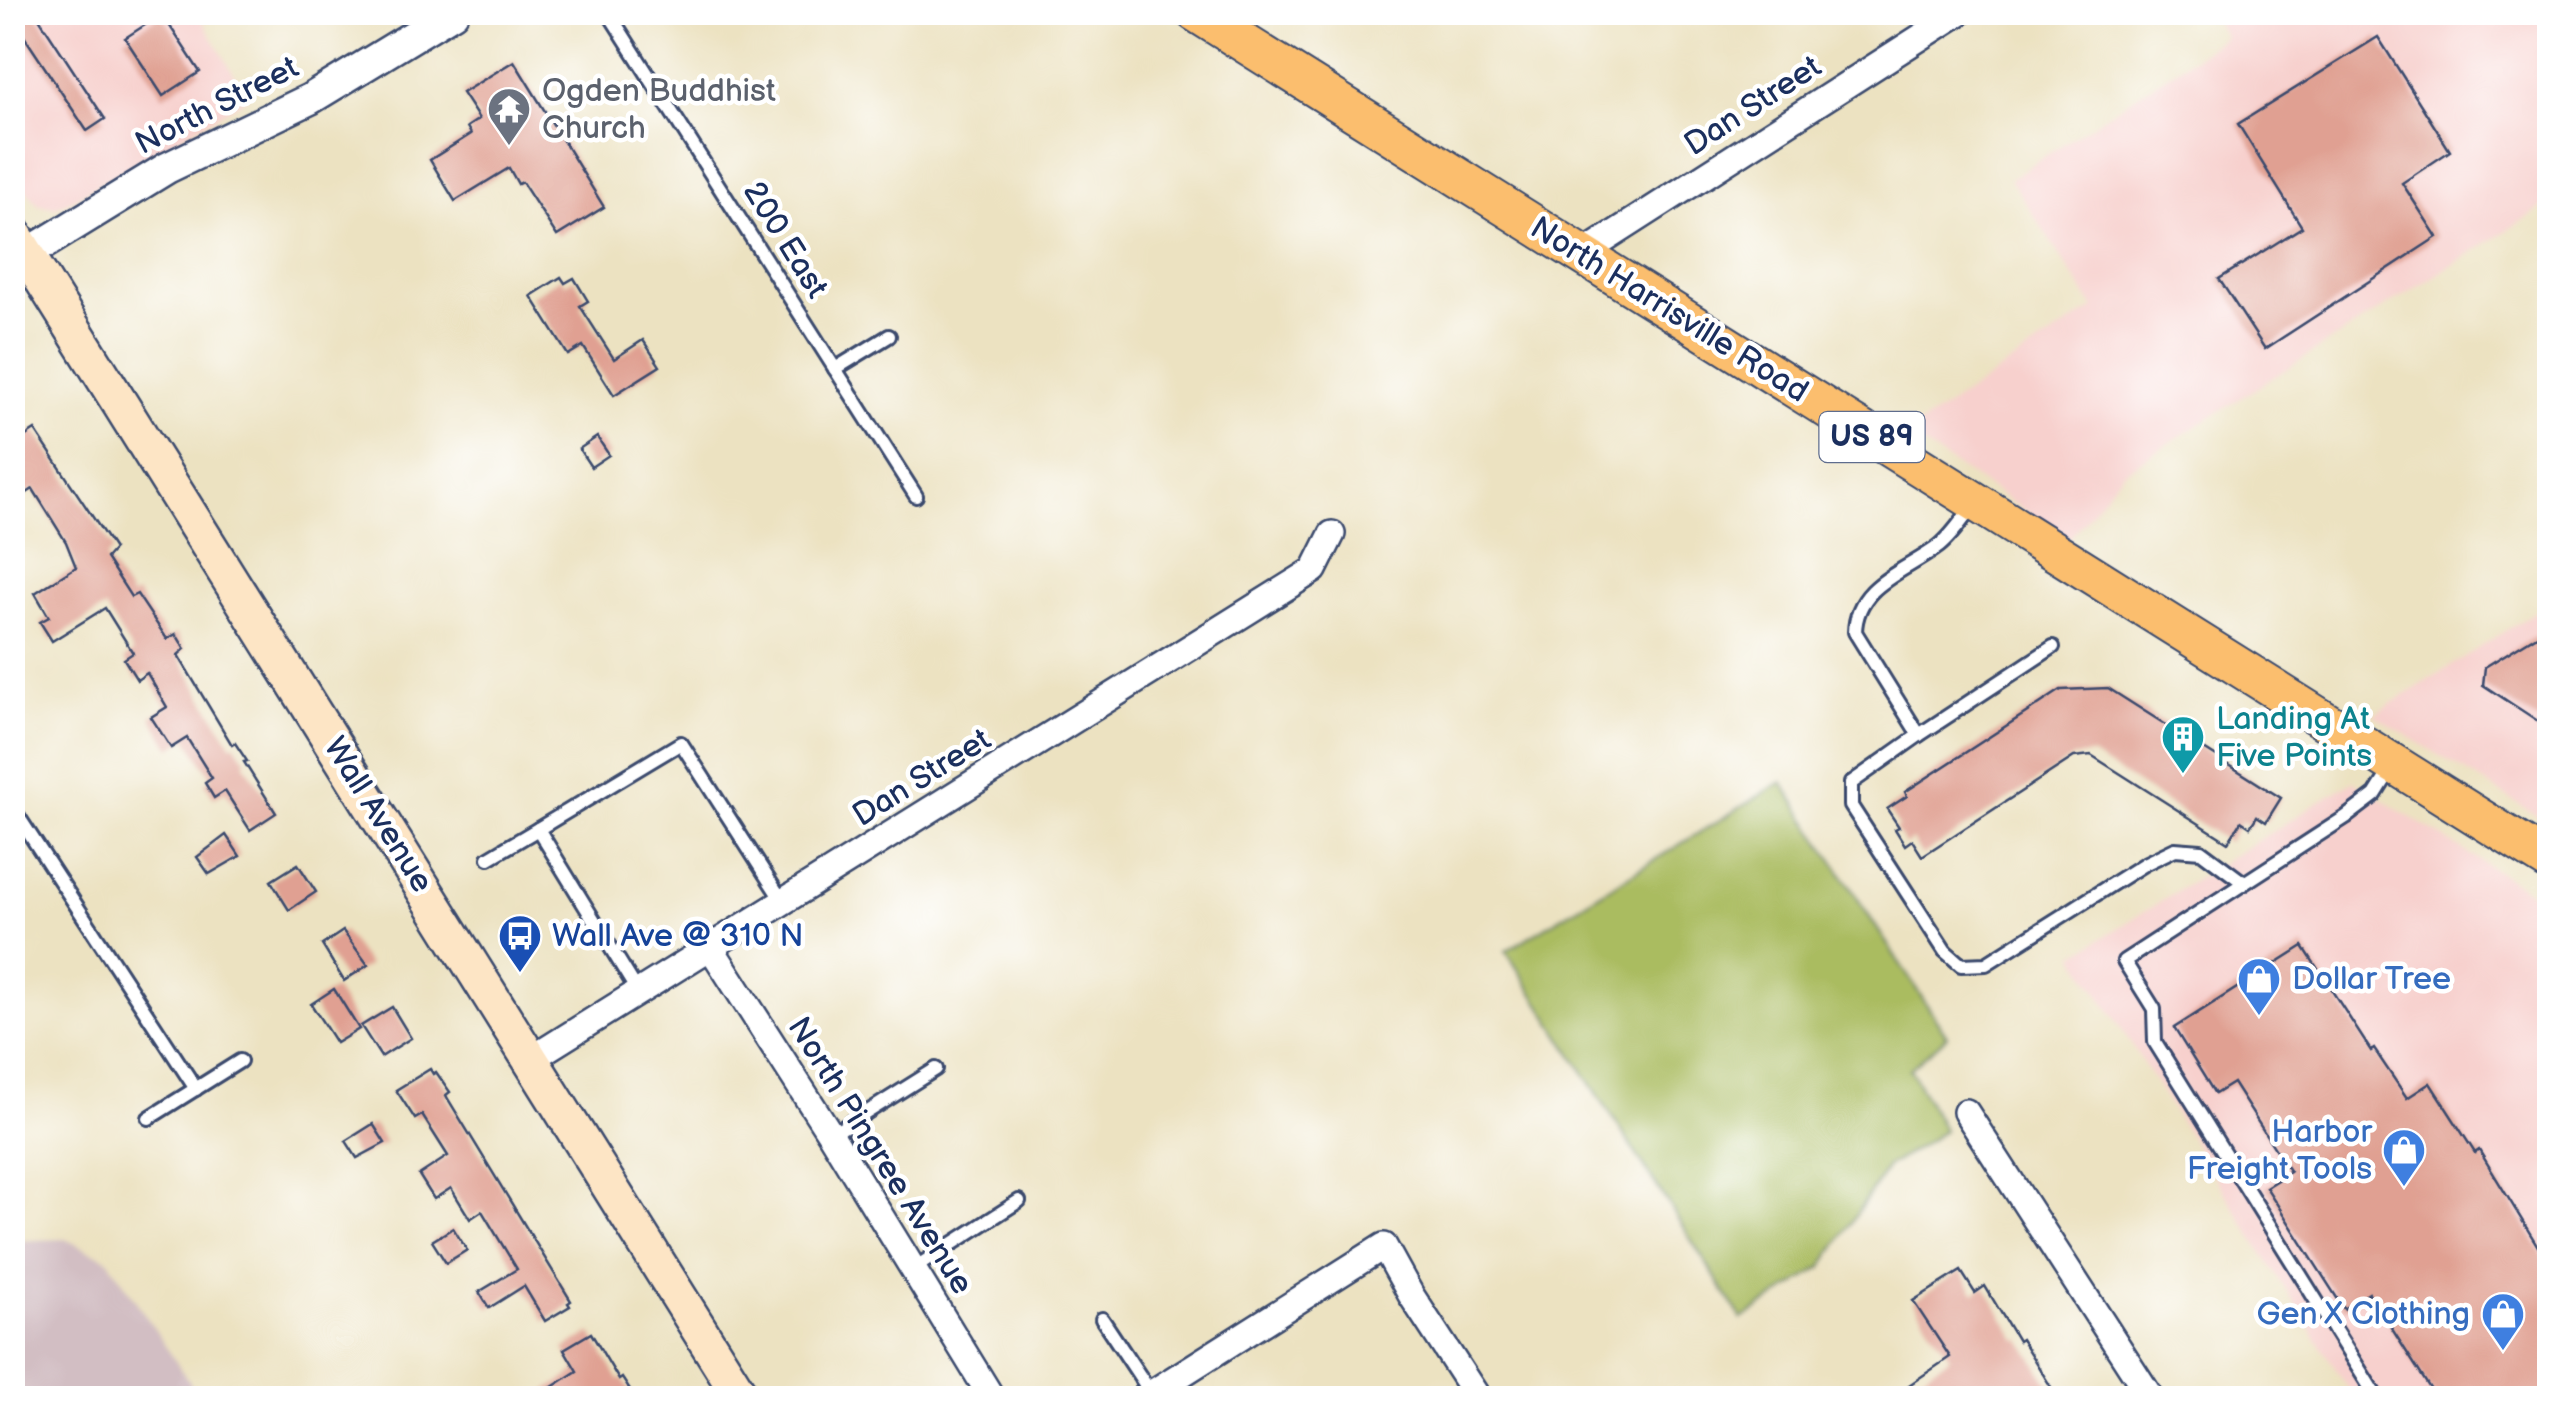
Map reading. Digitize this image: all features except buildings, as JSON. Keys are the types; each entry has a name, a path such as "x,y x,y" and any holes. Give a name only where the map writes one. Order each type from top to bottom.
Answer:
{"main road":[{"name":"North Harrisville Road","path":"1195,12 2550,862"},
{"name":"Wall Avenue","path":"17,249 742,1398"}],"street":[{"name":"North Street","path":"17,249 167,168 358,73 453,12"},
{"name":"Dan Street","path":"1581,255 1960,12"},
{"name":"Dan Street","path":"528,1062 1314,570 1332,534"},
{"name":"North Pingree Avenue","path":"712,948 992,1398"},
{"path":"1966,1112 2152,1398"},
{"path":"1150,1397 1384,1246 1478,1398"}],"lane":[{"name":"200 East","path":"608,12 916,496"},
{"path":"835,370 888,336"},
{"path":"1919,735 1854,632 1855,618 1865,596 1942,543 1977,502"},
{"path":"2053,646 1851,783 1851,806 1946,951 1961,965 1986,964 2144,864 2175,849 2202,851 2244,884"},
{"path":"489,858 680,743 783,902"},
{"path":"2376,1398 2155,1042 2154,1010 2124,961 2375,795 2395,764"},
{"path":"12,807 196,1089"},
{"path":"538,829 638,992"},
{"path":"149,1118 240,1060"},
{"path":"831,1135 936,1069"},
{"path":"913,1269 1019,1201"},
{"path":"1102,1319 1150,1397"}],"shaded area":[{"path":"12,13 198,13 248,98 77,197 56,207 39,205 13,166"},
{"path":"2210,13 2537,13 2549,33 2549,204 2123,472 2069,539 1906,434 2094,308 2010,179 2225,37"},
{"path":"2549,603 2549,823 2374,715"},
{"path":"2353,781 2549,904 2549,1398 2354,1398 2075,955"},
{"path":"65,1239 108,1259 200,1398 13,1398 13,1241"}],"green space":[{"path":"1782,782 1947,1036 1910,1069 1944,1131 1887,1167 1822,1267 1742,1319 1506,951"}],"place":[{"name":"Ogden Buddhist Church","path":"509,147"},
{"name":"Landing At Five Points","path":"2183,775"},
{"name":"Wall Ave @ 310 N","path":"520,974"},
{"name":"Dollar Tree","path":"2259,1017"},
{"name":"Harbor Freight Tools","path":"2404,1188"},
{"name":"Gen X Clothing","path":"2503,1352"}]}
